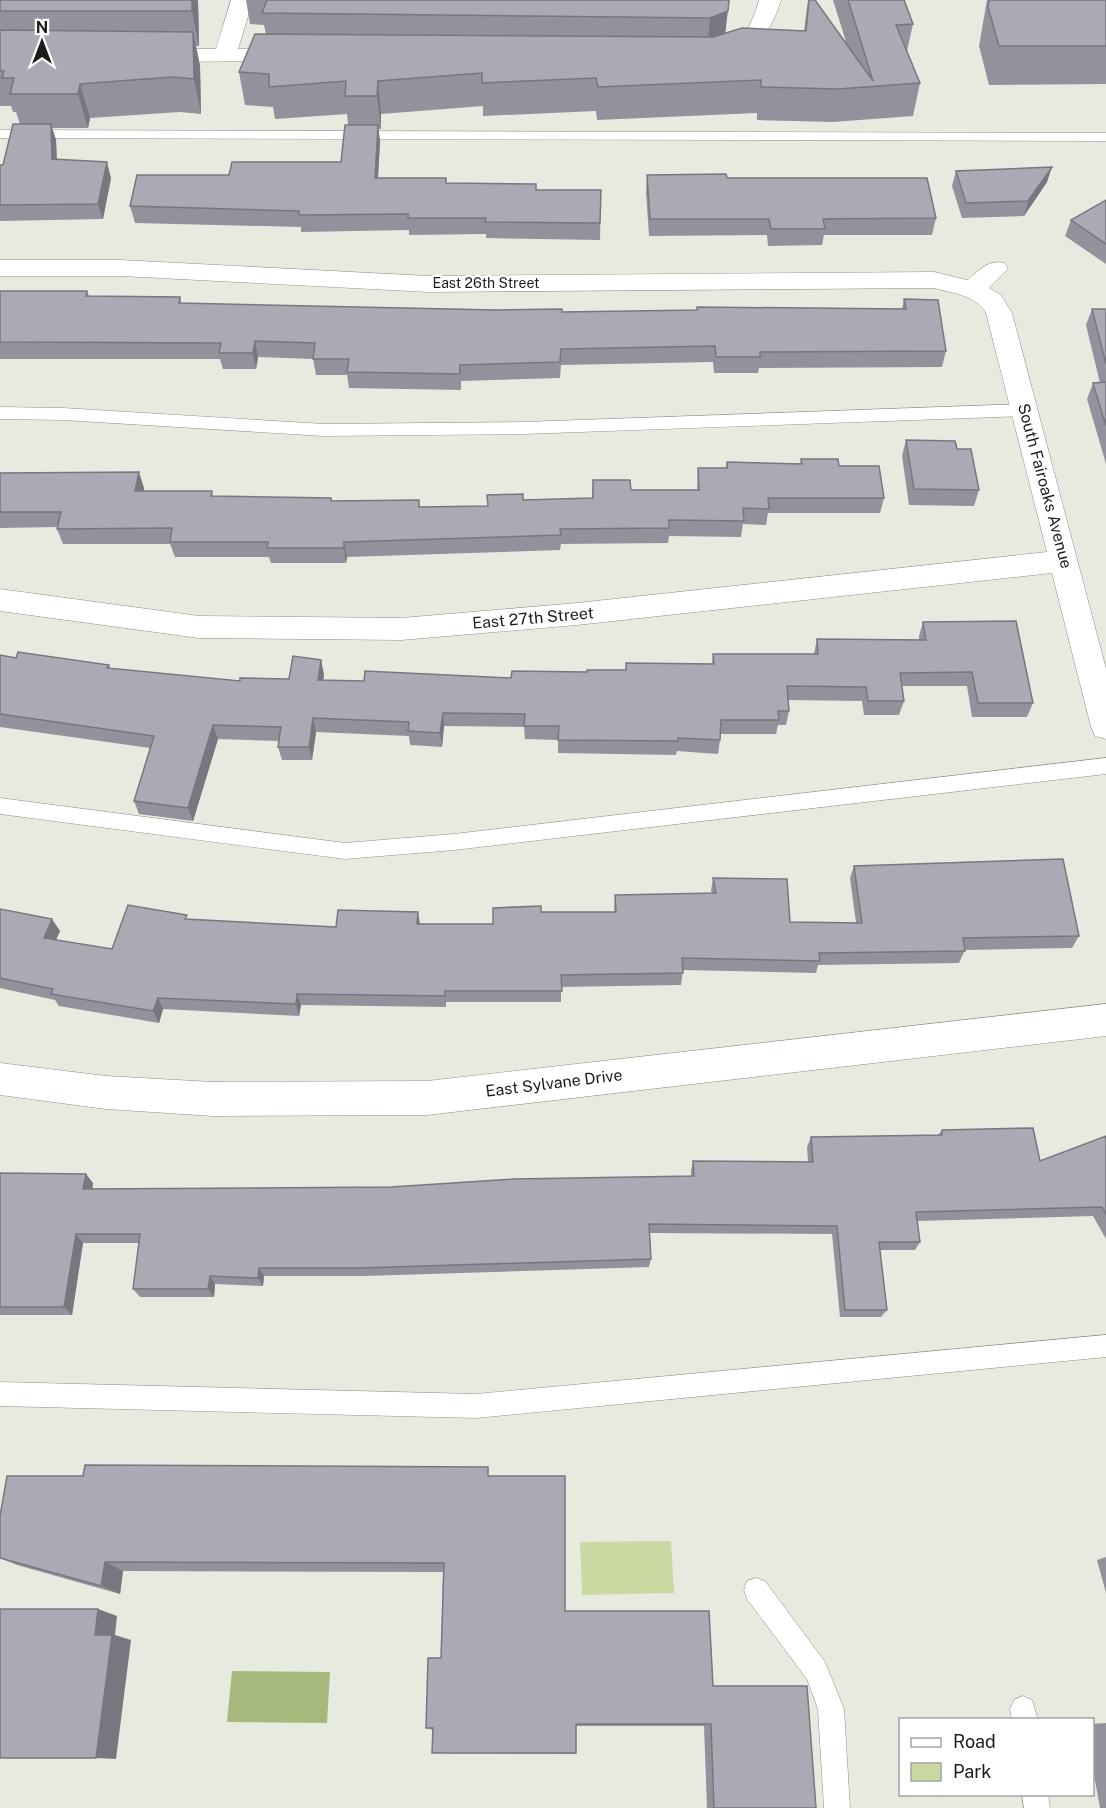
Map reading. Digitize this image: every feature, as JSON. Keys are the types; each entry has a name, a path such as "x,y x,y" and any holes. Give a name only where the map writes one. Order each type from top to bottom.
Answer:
{"street":[{"path":"225,55 242,0"},
{"path":"704,61 746,46 765,18 770,0"},
{"path":"130,55 316,56"},
{"name":"East 26th Street","path":"0,268 121,268 429,284 934,280 972,289"},
{"path":"972,289 996,269"},
{"name":"South Fairoaks Avenue","path":"972,289 992,301 999,313 1026,410 1106,727"},
{"name":"East 27th Street","path":"0,600 199,627 401,629 577,614 1065,561"},
{"name":"East Sylvane Drive","path":"0,1079 54,1088 185,1098 318,1102 427,1098 1106,1020"}],"lane":[{"path":"0,134 1106,137"},
{"path":"0,413 63,414 324,430 523,428 1026,410"},
{"path":"0,806 345,851 454,842 1106,766"},
{"path":"0,1394 476,1406 1106,1346"},
{"path":"756,1590 816,1671 831,1709 837,1808"}],"green space":[{"path":"671,1541 674,1593 582,1595 580,1542"}],"shaded area":[{"path":"232,1671 330,1672 327,1723 227,1722"}],"building":[{"path":"0,0 192,0 192,11 0,11"},
{"path":"267,0 729,0 728,11 710,18 262,13"},
{"path":"809,0 815,0 873,81 848,0 904,0 913,24 896,25 920,83 838,89 761,87 761,80 598,87 596,78 482,83 482,73 378,81 377,96 345,96 346,81 269,87 269,74 239,72 255,34 713,37 742,28 806,31"},
{"path":"989,0 1106,0 1106,46 999,46 988,7"},
{"path":"0,30 193,32 194,79 172,77 80,84 78,94 10,94 14,78 2,78 4,71 0,71"},
{"path":"13,124 51,124 52,159 107,162 98,204 0,205 0,165 3,165"},
{"path":"345,125 378,125 375,178 446,178 446,183 536,184 536,190 601,190 600,223 485,222 486,218 408,218 408,214 299,215 299,211 130,206 137,175 229,175 232,162 341,162"},
{"path":"1052,167 1028,201 966,203 956,171"},
{"path":"726,174 727,178 927,178 936,218 823,219 825,229 771,229 769,219 650,219 647,175"},
{"path":"1106,200 1106,244 1071,220"},
{"path":"0,291 87,291 86,296 180,297 179,303 496,310 562,309 562,312 697,310 697,307 906,309 904,299 938,300 946,351 760,352 760,357 716,357 715,346 561,349 560,362 460,365 460,374 347,372 349,359 313,359 315,343 255,341 253,353 219,353 221,343 0,342"},
{"path":"1092,309 1106,309 1106,364"},
{"path":"1106,382 1106,426 1093,383"},
{"path":"906,440 955,441 957,449 971,449 979,490 914,489"},
{"path":"801,459 838,459 839,466 879,466 884,498 768,498 769,509 743,508 744,521 669,520 669,528 560,529 561,535 344,542 344,548 267,548 268,542 170,542 172,528 57,529 61,512 0,512 0,473 139,472 135,491 212,491 211,496 331,498 331,501 419,500 419,507 488,506 487,495 523,494 523,500 593,498 593,480 630,480 631,490 699,490 698,468 727,468 727,462 802,464"},
{"path":"1016,621 1033,703 978,703 972,672 900,673 904,701 868,701 866,687 787,686 789,711 778,711 779,720 721,720 720,740 678,738 678,741 558,740 559,726 524,726 525,714 443,713 440,733 408,731 409,722 313,718 309,747 278,747 281,727 213,725 188,808 134,801 154,736 0,714 0,655 16,658 18,652 109,665 107,668 240,681 240,678 289,679 293,656 321,660 318,680 364,681 365,671 511,678 512,671 626,670 626,663 714,664 713,654 818,654 817,639 926,640 923,622"},
{"path":"1063,859 1079,936 963,938 965,951 819,953 820,961 682,958 683,973 561,975 562,991 445,991 445,996 297,994 296,1004 158,998 153,1011 51,994 53,989 0,978 0,909 52,919 44,938 112,949 128,905 187,915 185,919 336,927 338,910 418,912 417,924 493,924 493,908 541,906 541,912 616,912 615,895 716,893 713,878 787,879 790,922 862,923 854,866"},
{"path":"1033,1128 1040,1161 1106,1136 1106,1214 1102,1207 916,1212 920,1242 879,1242 887,1310 845,1310 837,1226 649,1224 651,1259 360,1268 259,1268 258,1278 210,1276 208,1289 133,1289 140,1234 76,1234 64,1307 0,1307 0,1173 86,1174 83,1189 391,1187 514,1179 694,1176 693,1161 813,1162 811,1137 942,1135 942,1130"},
{"path":"85,1465 488,1467 488,1476 565,1476 565,1611 709,1611 713,1686 807,1686 816,1808 714,1808 711,1724 576,1724 576,1753 432,1753 433,1728 426,1728 428,1658 441,1658 444,1563 105,1562 101,1586 0,1558 0,1516 7,1476 83,1476"},
{"path":"0,1609 98,1609 95,1635 112,1635 96,1758 0,1758"}]}
